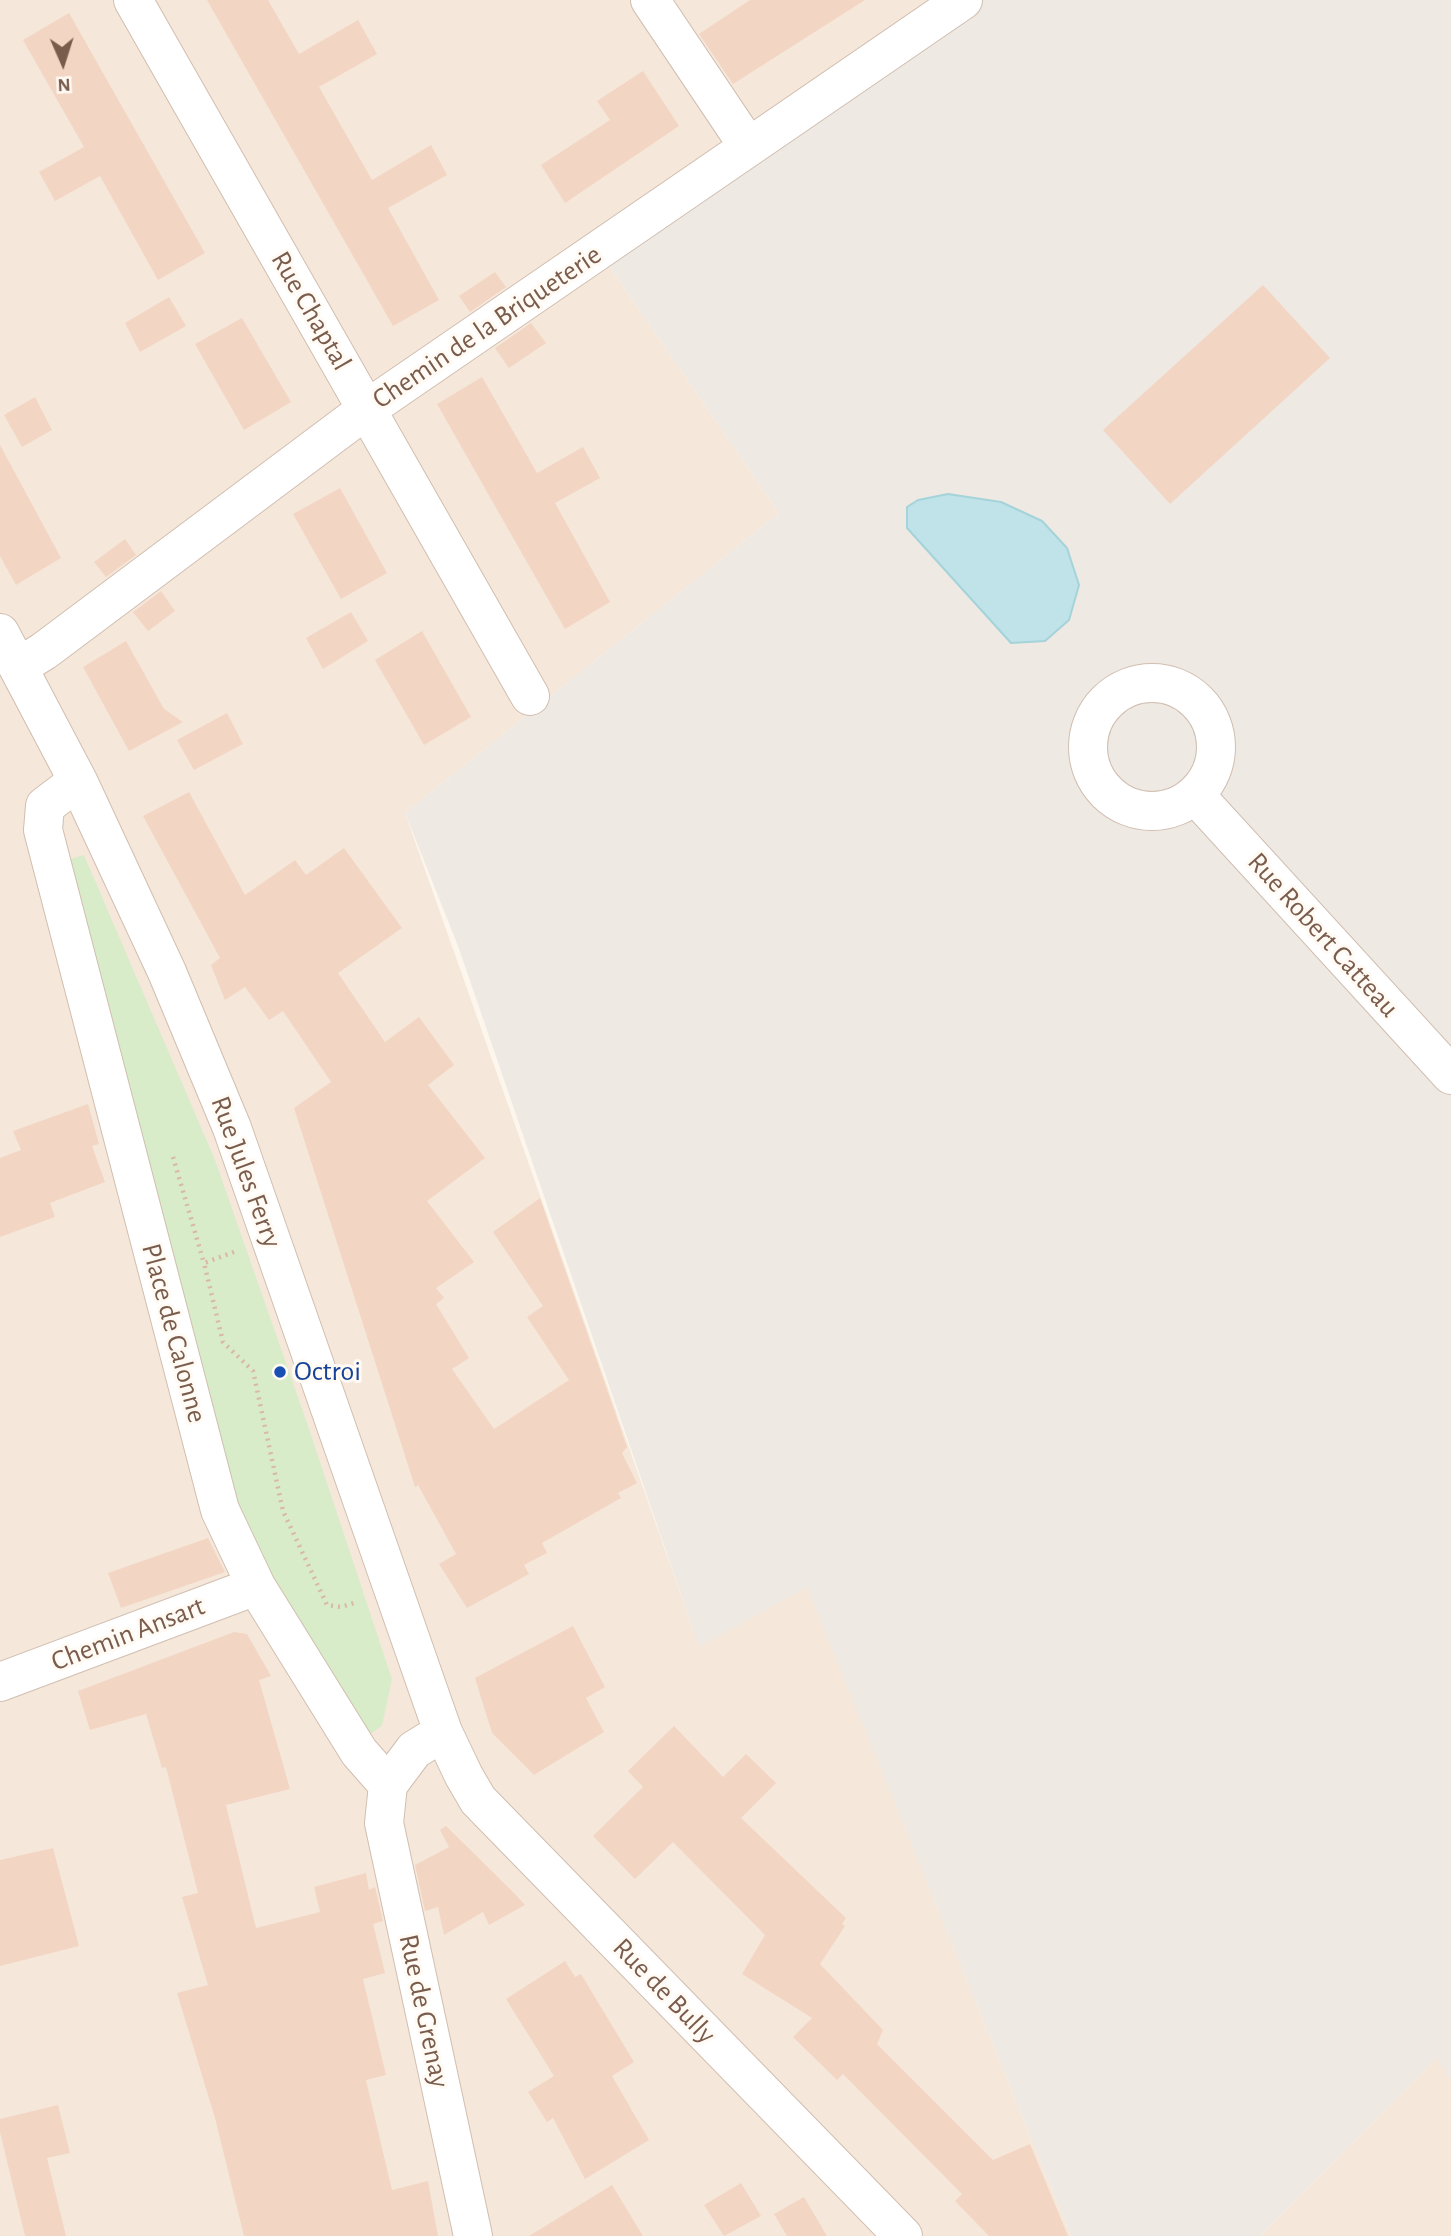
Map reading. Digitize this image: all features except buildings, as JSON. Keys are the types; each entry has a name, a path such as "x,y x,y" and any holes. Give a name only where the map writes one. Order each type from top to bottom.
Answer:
{"street":[{"name":"Rue Chaptal","path":"133,0 530,696"},
{"path":"650,0 748,146"},
{"name":"Chemin de la Briqueterie","path":"20,666 44,651 367,409 964,0"},
{"name":"Rue Jules Ferry","path":"0,633 20,666 78,781 167,972 232,1128 443,1732"},
{"name":"Place de Calonne","path":"78,781 46,806 43,830 220,1510 256,1586 359,1752 388,1785"},
{"name":"Rue Robert Catteau","path":"1196,796 1451,1075"},
{"name":"Chemin Ansart","path":"0,1682 256,1586"},
{"path":"388,1785 414,1750 443,1732"},
{"name":"Rue de Bully","path":"443,1732 478,1800 903,2236"},
{"name":"Rue de Grenay","path":"388,1785 384,1823 472,2236"}],"path":[{"path":"270,1237 204,1263 223,1342 253,1371 283,1511 327,1605 341,1607 393,1590"}],"shaded area":[{"path":"0,0 983,0 607,263 779,513 405,813 699,1646 807,1586 1071,2236 0,2236"},
{"path":"983,0 1451,0 1451,2080 1437,2058 1260,2236 1071,2236 807,1587 699,1647 458,946 405,813 779,513 607,263"},
{"path":"1438,2057 1451,2080 1451,2236 1260,2236"}],"green space":[{"path":"84,855 215,1160 307,1423 392,1679 382,1726 363,1739 231,1508 60,862"}],"water":[{"path":"948,494 1001,502 1042,521 1067,548 1079,585 1069,620 1045,641 1011,643 907,528 907,507 918,500"}],"place":[{"name":"Octroi","path":"280,1372"}]}
